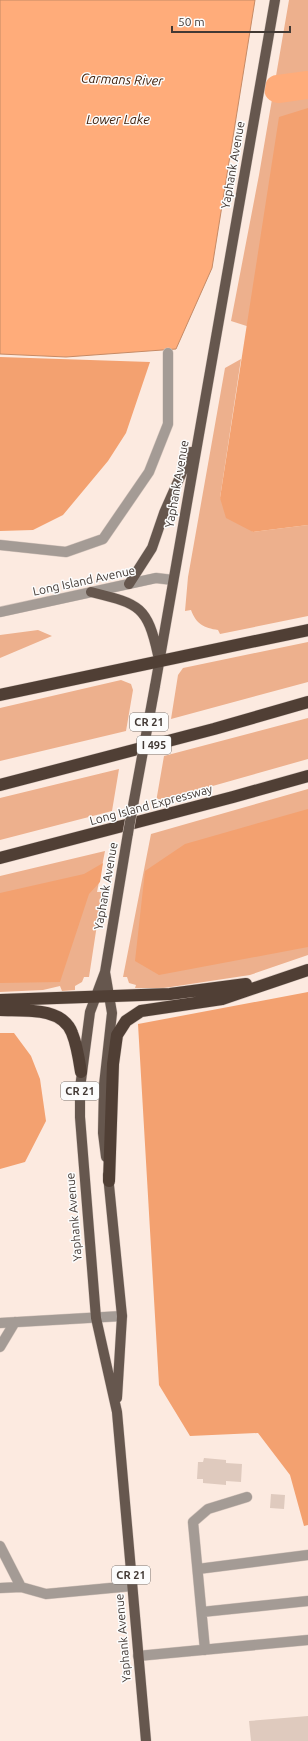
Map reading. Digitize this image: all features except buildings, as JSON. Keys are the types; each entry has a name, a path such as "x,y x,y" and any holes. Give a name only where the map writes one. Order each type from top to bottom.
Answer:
{"highway":[{"path":"0,695 308,630"},
{"name":"I 495","path":"0,785 214,729 308,702"},
{"name":"Long Island Expressway","path":"0,858 308,776"},
{"path":"109,1181 113,1064 117,1035 126,1021 141,1011 222,998 289,978 308,970"},
{"path":"0,1000 195,992 289,978"},
{"path":"0,1010 48,1014 64,1020 72,1032 81,1072"}],"main road":[{"name":"Yaphank Avenue","path":"146,1741 117,1412 96,1318 81,1146 81,1072 90,1012 105,972 118,889 156,686 173,580 275,0"},
{"path":"129,584 152,548 164,513 198,438"},
{"path":"91,592 129,602 138,608 154,635 159,662"},
{"name":"Yaphank Avenue","path":"105,972 112,1013 106,1064 103,1133 122,1316 117,1412"}],"street":[{"path":"0,546 66,552 103,539 149,472 168,424 168,353"},
{"name":"Long Island Avenue","path":"0,612 156,578 173,580"},
{"path":"0,1323 122,1316"},
{"path":"0,1348 14,1322"},
{"path":"205,1650 193,1522 208,1509 247,1497"},
{"path":"0,1546 21,1587"},
{"path":"198,1569 308,1555"},
{"path":"0,1588 21,1587 46,1594 132,1586"},
{"path":"202,1612 308,1601"},
{"path":"138,1656 308,1640"}],"shaded area":[{"path":"289,0 308,0 308,346 231,321 259,175"},
{"path":"308,108 308,525 253,532 226,518 220,498 279,117"},
{"path":"0,357 150,362 126,433 108,461 63,515 33,530 0,531"},
{"path":"241,359 220,498 253,532 308,525 308,616 220,634 218,630 209,628 198,622 191,610 185,611 188,577 225,368"},
{"path":"38,630 52,636 0,658 0,635"},
{"path":"308,642 308,682 171,719 178,675 183,668"},
{"path":"121,680 131,684 133,690 126,731 0,761 0,708"},
{"path":"308,718 308,759 156,802 164,756"},
{"path":"119,769 112,811 0,840 0,798"},
{"path":"308,789 308,955 250,975 164,988 135,988 136,985 129,983 127,977 123,977 151,834"},
{"path":"308,809 308,947 159,975 135,961 145,871 185,844"},
{"path":"105,851 97,892 102,892 89,977 84,977 82,982 75,986 75,990 62,991 60,986 43,990 0,992 0,876"},
{"path":"103,863 100,882 89,894 60,982 0,983 0,893 84,874"},
{"path":"308,992 308,1525 304,1526 290,1475 258,1433 190,1436 159,1385 138,1024"},
{"path":"0,1033 14,1033 31,1056 40,1079 46,1121 25,1162 0,1169"}],"water":[{"name":"Lower Lake","path":"0,0 255,0 212,268 176,349 66,357 0,354"}],"waterway":[{"name":"Carmans River","path":"278,89 308,85"}]}
